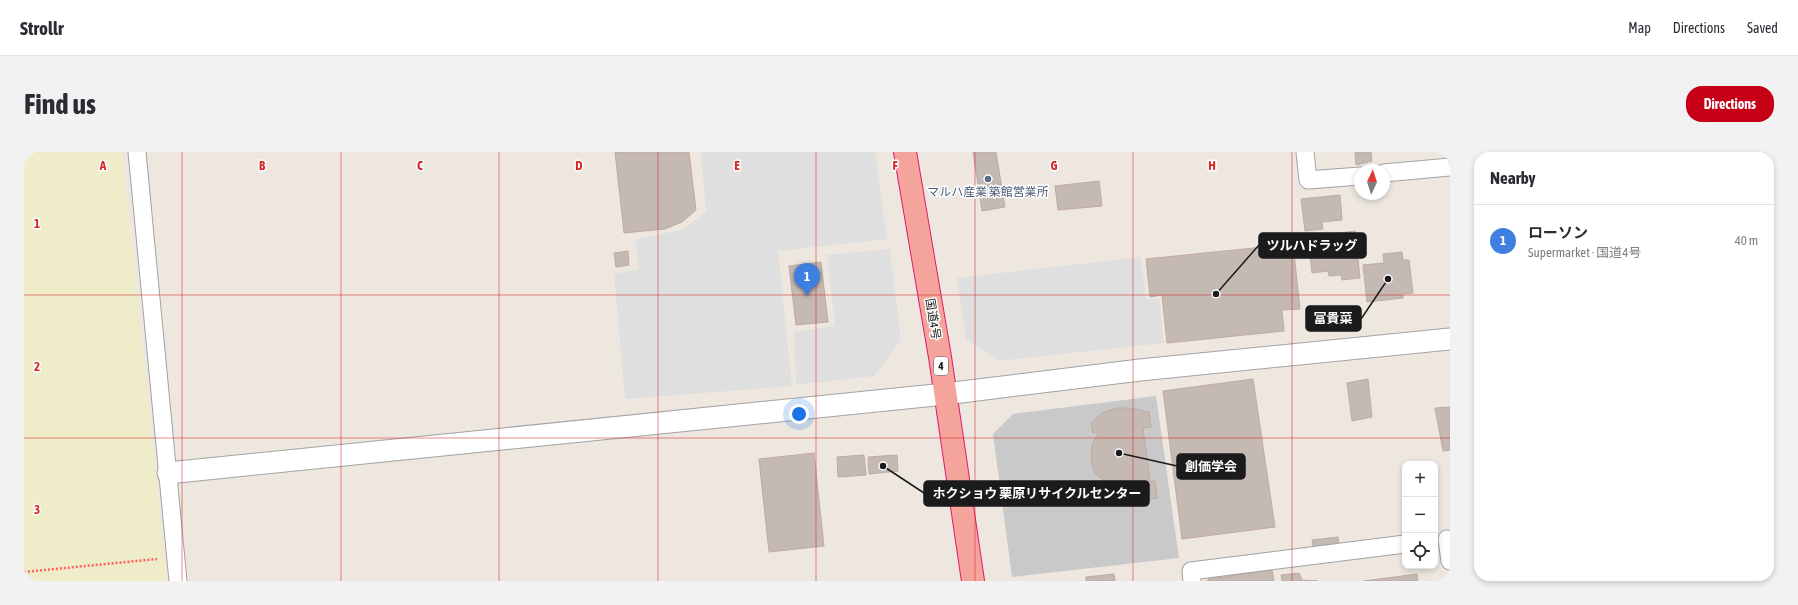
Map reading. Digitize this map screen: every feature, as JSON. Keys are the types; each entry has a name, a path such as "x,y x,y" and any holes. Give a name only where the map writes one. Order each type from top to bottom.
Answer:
{"highway":[{"name":"国道4号","path":"905,152 945,394 973,581"}],"street":[{"path":"137,152 178,581"},
{"path":"1305,152 1308,180 1354,176"},
{"path":"1390,172 1450,167"},
{"path":"168,473 945,394 1140,370 1450,339"},
{"path":"1444,539 1450,560"},
{"path":"1192,581 1191,571 1402,544"}],"path":[{"path":"24,572 176,558"}],"shaded area":[{"path":"24,152 122,152 167,581 24,581"},
{"path":"701,152 875,152 887,239 778,251 792,386 625,399 614,274 639,269 635,240 685,229 706,211"},
{"path":"890,249 901,340 874,376 796,385 794,332 835,326 827,255"},
{"path":"1141,257 1146,299 1159,299 1164,343 998,361 966,339 957,278"},
{"path":"1156,396 1179,558 1012,577 993,434 1013,414"}],"building":[{"path":"615,152 689,152 696,210 682,222 665,229 624,233"},
{"path":"973,152 996,152 1005,207 982,211"},
{"path":"1355,152 1371,152 1372,161 1356,164"},
{"path":"1099,181 1102,206 1058,210 1055,186"},
{"path":"1340,195 1342,220 1322,222 1323,229 1305,231 1301,199"},
{"path":"1355,231 1360,278 1342,280 1341,275 1329,276 1328,271 1312,273 1308,237"},
{"path":"1293,244 1300,309 1282,310 1284,331 1167,343 1162,295 1150,297 1146,259"},
{"path":"628,251 629,265 616,267 614,253"},
{"path":"1402,252 1403,260 1409,260 1413,293 1403,294 1403,298 1367,302 1363,265 1384,263 1383,254"},
{"path":"821,262 828,322 796,325 789,266"},
{"path":"1253,379 1275,527 1182,539 1163,391"},
{"path":"1368,379 1372,417 1352,421 1347,383"},
{"path":"1450,407 1450,450 1443,451 1435,408"},
{"path":"1116,408 1129,408 1149,412 1151,427 1143,428 1150,482 1155,481 1157,498 1101,505 1099,489 1108,488 1107,483 1095,473 1091,461 1092,445 1099,432 1093,433 1091,423 1102,413"},
{"path":"814,453 824,546 769,552 759,459"},
{"path":"864,455 866,475 838,477 837,457"},
{"path":"897,455 898,471 869,474 868,457"},
{"path":"1338,537 1340,549 1314,552 1312,540"},
{"path":"1272,570 1274,581 1208,581 1208,579"},
{"path":"1299,573 1302,580 1318,581 1282,581 1281,575"},
{"path":"1114,574 1115,581 1086,581 1086,577"},
{"path":"1417,574 1418,581 1364,581"}],"place":[{"name":"マルハ産業 築館営業所","path":"988,179"},
{"name":"富貴菜","path":"1388,279"},
{"name":"ツルハドラッグ","path":"1216,294"},
{"name":"ローソン","path":"807,296"},
{"name":"創価学会","path":"1119,453"},
{"name":"ホクショウ 栗原リサイクルセンター","path":"883,466"}]}
